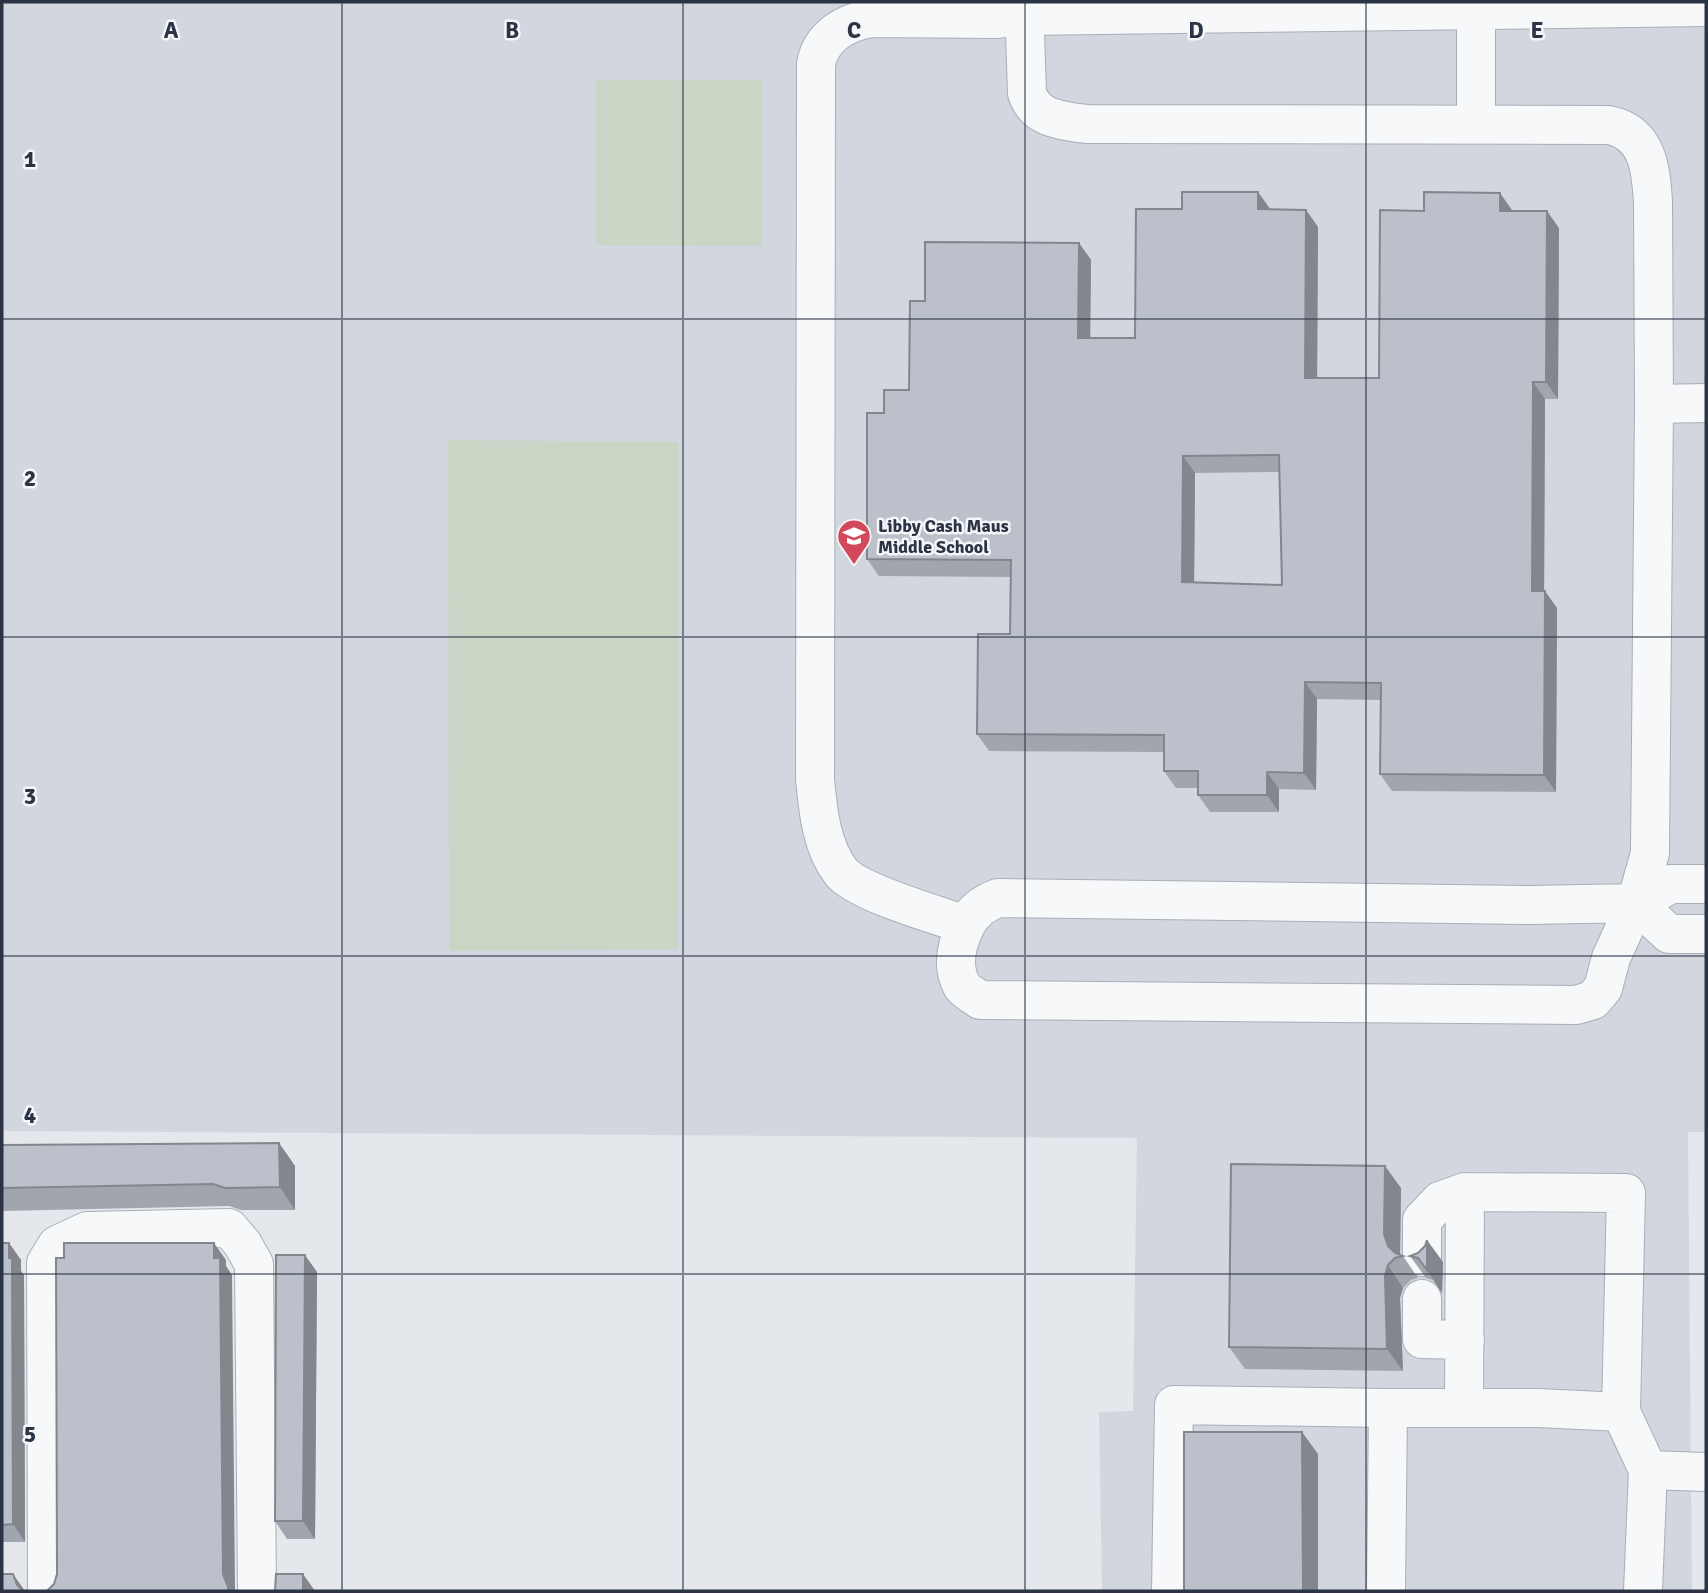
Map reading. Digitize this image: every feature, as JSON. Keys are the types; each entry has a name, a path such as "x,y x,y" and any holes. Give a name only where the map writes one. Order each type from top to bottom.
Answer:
{"street":[{"path":"1476,6 1476,124"},
{"path":"966,925 882,895 843,875 828,849 822,831 815,779 817,59 822,47 834,33 858,20 995,19 1024,9 1476,6 1706,8"},
{"path":"1024,9 1027,93 1030,102 1036,111 1063,121 1087,124 1609,125 1627,131 1640,142 1651,173 1653,202 1650,853 1636,903 1611,958 1603,988 1593,1000 1576,1005 980,1000 963,987 956,963 959,939 970,917 982,906 998,898 1530,905 1636,903 1671,884 1706,884"},
{"path":"1654,404 1706,403"},
{"path":"1636,903 1669,934 1706,934"},
{"path":"1464,1407 1465,1192"},
{"path":"1422,1256 1422,1220 1440,1201 1465,1192 1626,1193 1621,1412 1648,1470 1643,1591"},
{"path":"47,1591 46,1263 57,1245 87,1231 229,1228 242,1243 254,1264 257,1591"},
{"path":"1422,1300 1422,1339 1465,1340"},
{"path":"1171,1591 1174,1405 1464,1407 1621,1412"},
{"path":"1386,1591 1388,1408"},
{"path":"1648,1470 1706,1472"}],"shaded area":[{"name":"Libby Cash Maus Middle School","path":"2,2 1706,2 1706,1132 1688,1132 1692,1591 1102,1591 1099,1412 1133,1411 1137,1138 2,1131"}],"green space":[{"path":"596,80 761,80 761,246 596,245"},
{"path":"448,440 679,442 678,949 449,951"}],"building":[{"path":"1182,192 1258,192 1258,209 1306,210 1305,378 1379,378 1380,210 1424,211 1424,192 1500,193 1500,211 1547,211 1546,382 1533,382 1532,591 1545,591 1544,775 1380,774 1381,683 1305,682 1304,773 1267,772 1267,795 1198,795 1198,771 1164,771 1164,735 977,734 978,634 1010,634 1011,560 867,559 867,413 884,413 884,390 909,390 910,301 925,301 925,242 1079,243 1078,338 1135,338 1136,209 1182,209","holes":["1279,455 1282,585 1182,582 1183,456"]},
{"path":"279,1143 280,1187 225,1188 213,1184 2,1188 2,1145"},
{"path":"1231,1164 1385,1166 1384,1234 1388,1246 1403,1256 1395,1258 1388,1265 1385,1276 1387,1349 1229,1347"},
{"path":"1427,1240 1427,1270 1418,1258 1410,1256 1418,1253"},
{"path":"2,1243 9,1243 9,1258 12,1258 13,1524 2,1525"},
{"path":"64,1243 214,1243 214,1258 220,1258 223,1574 228,1591 47,1591 54,1584 57,1574 56,1258 64,1258"},
{"path":"276,1255 305,1255 303,1521 275,1521"},
{"path":"1184,1432 1302,1432 1303,1591 1184,1591"},
{"path":"2,1574 13,1574 17,1585 23,1591 2,1591"},
{"path":"276,1574 303,1574 303,1591 275,1591"}],"place":[{"name":"Libby Cash Maus Middle School","path":"854,566"}]}
